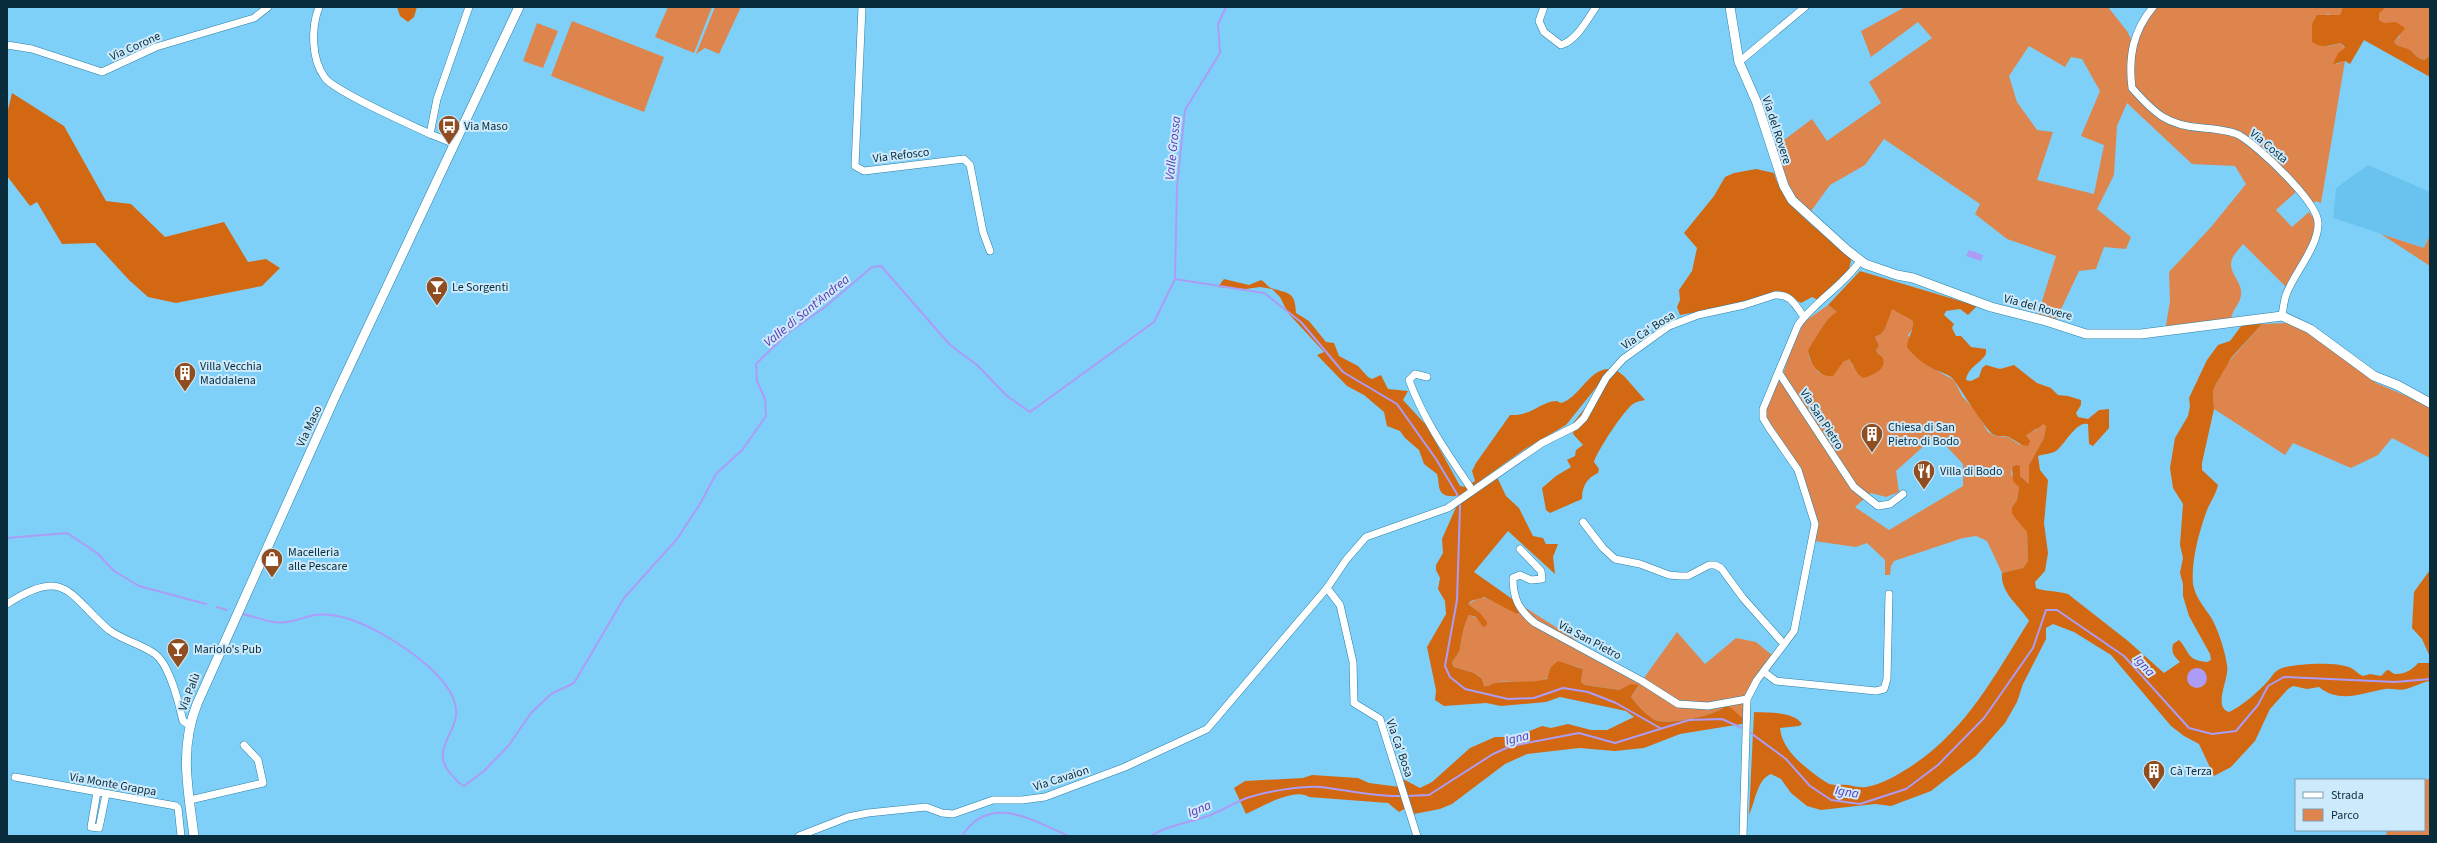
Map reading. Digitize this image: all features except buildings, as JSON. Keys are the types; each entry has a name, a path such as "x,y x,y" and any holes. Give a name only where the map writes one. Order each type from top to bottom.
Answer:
{"main road":[{"name":"Via Maso","path":"258,567 519,7"},
{"name":"Via del Rovere","path":"1730,7 1739,62 1756,103 1778,173 1792,200 1860,261 1875,268 1913,278 1991,307 2040,319 2086,334 2148,333 2282,316"},
{"path":"2282,316 2310,329 2374,376 2397,385 2430,403"},
{"name":"Via Palù","path":"194,836 190,800 185,775 186,747 189,725 208,677 258,567"}],"street":[{"name":"Via Corone","path":"7,45 32,49 102,72 156,47 254,18 268,7"},
{"path":"319,7 313,29 314,46 318,65 325,78 367,102 430,134 455,144"},
{"path":"430,134 437,99 469,7"},
{"name":"Via Refosco","path":"862,7 856,166 864,171 964,159 970,165 983,232 990,251"},
{"path":"1544,7 1539,21 1544,32 1561,45 1567,43 1580,30 1596,7"},
{"path":"1739,62 1805,7"},
{"name":"Via Costa","path":"2153,7 2139,26 2133,40 2132,88 2152,110 2170,122 2186,127 2211,129 2237,134 2259,149 2279,167 2316,212 2318,224 2315,236 2286,295 2282,316"},
{"path":"1743,836 1747,699 1751,690 1783,643 1794,631 1815,524 1798,470 1763,418 1763,409 1798,325 1804,317 1842,283 1860,261"},
{"name":"Via Ca' Bosa","path":"1207,729 1327,588 1346,560 1366,537 1448,508 1542,443 1576,426 1584,418 1606,378 1623,359 1669,326 1698,315 1783,295 1790,299 1804,317"},
{"name":"Via San Pietro","path":"1779,373 1854,487 1878,506 1890,504 1903,494"},
{"path":"1427,377 1415,374 1409,380 1420,409 1432,431 1472,490"},
{"path":"1583,522 1603,548 1615,559 1640,564 1669,575 1680,576 1688,576 1709,565 1715,565 1721,568 1743,598 1783,643"},
{"name":"Via San Pietro","path":"1520,549 1541,571 1542,579 1531,580 1520,574 1513,578 1513,593 1521,611 1535,623 1642,681 1678,704 1708,706 1747,699"},
{"path":"7,604 41,587 58,586 69,590 110,630 156,655 168,675 183,721 189,725"},
{"name":"Via Ca' Bosa","path":"1327,588 1340,605 1353,662 1354,703 1380,719 1417,836"},
{"path":"1764,672 1776,681 1876,692 1884,689 1887,679 1889,594"},
{"name":"Via Cavaion","path":"799,836 848,817 864,814 926,807 942,813 953,814 993,800 1022,800 1045,797 1118,770 1207,729"},
{"path":"190,800 263,783 258,760 244,745"},
{"name":"Via Monte Grappa","path":"15,777 176,806 178,808 181,836"},
{"path":"97,792 91,827 100,828 106,794"}],"shaded area":[{"path":"397,7 417,7 414,17 408,22 400,16"},
{"path":"2343,7 2386,7 2379,14 2379,20 2384,23 2396,22 2405,28 2394,42 2398,46 2409,49 2417,57 2424,60 2430,56 2430,77 2364,40 2350,64 2345,61 2333,64 2338,53 2345,48 2344,46 2340,43 2322,46 2312,42 2312,24 2317,15 2340,15"},
{"path":"12,93 64,126 106,201 131,204 165,237 224,222 248,262 266,259 280,268 262,286 176,303 148,297 129,280 95,243 62,244 37,202 30,206 7,176 7,114"},
{"path":"2368,165 2430,192 2430,235 2424,248 2333,218 2336,188"},
{"path":"1756,169 1774,173 1779,186 1787,198 1806,220 1851,256 1849,270 1822,302 1812,297 1801,303 1780,291 1752,302 1680,315 1677,307 1680,300 1679,290 1692,271 1697,248 1684,233 1714,196 1725,177 1734,173"},
{"path":"1969,250 1983,255 1981,261 1966,256"},
{"path":"1860,271 1977,306 1968,315 1960,309 1946,311 1944,315 1954,324 1952,328 1956,336 1961,336 1971,347 1986,349 1986,354 1969,372 1966,380 1971,381 1979,377 1982,368 1986,365 2000,369 2014,365 2037,383 2051,388 2058,395 2081,400 2081,405 2076,413 2078,417 2088,419 2099,410 2109,409 2109,428 2093,446 2089,444 2088,424 2084,424 2075,429 2056,451 2038,456 2040,470 2048,480 2044,523 2048,553 2045,571 2035,582 2036,588 2068,594 2128,641 2164,673 2180,662 2172,650 2173,644 2179,640 2195,660 2207,662 2211,660 2210,654 2189,616 2183,596 2183,584 2180,573 2183,558 2180,545 2183,504 2173,488 2170,468 2175,438 2188,416 2190,406 2189,398 2207,360 2218,345 2230,341 2242,325 2262,324 2231,358 2216,384 2213,391 2214,409 2202,463 2202,470 2218,485 2201,528 2194,556 2193,584 2198,598 2215,624 2225,654 2227,671 2222,698 2224,709 2229,712 2250,698 2260,690 2276,671 2303,664 2336,664 2351,668 2363,676 2370,674 2381,676 2387,670 2395,674 2401,674 2405,673 2418,663 2430,663 2430,681 2404,690 2385,689 2351,696 2335,695 2319,687 2307,689 2293,686 2288,689 2270,709 2255,741 2231,767 2214,776 2199,744 2184,736 2171,726 2111,655 2074,632 2053,624 2046,628 2046,639 2023,684 2017,702 2005,723 1976,756 1931,791 1891,806 1875,804 1821,810 1807,806 1791,793 1781,779 1771,774 1762,781 1759,786 1749,815 1754,712 1787,715 1798,720 1802,724 1799,726 1780,728 1784,743 1799,761 1826,782 1832,785 1861,787 1878,784 1910,767 1948,736 1978,701 2029,621 2007,593 2002,580 2002,573 2023,568 2028,561 2027,532 2012,514 2012,507 2017,500 2019,487 2013,481 2012,467 2016,465 2020,466 2020,476 2029,484 2029,465 2044,438 2046,426 2043,424 2026,436 2030,441 2028,446 2020,444 2009,437 1994,435 1952,378 1933,369 1917,358 1909,350 1907,347 1913,327 1913,321 1892,309 1885,329 1881,334 1875,337 1879,346 1876,350 1884,361 1883,365 1878,371 1863,378 1858,374 1849,359 1843,362 1833,376 1828,376 1819,372 1810,359 1808,350 1825,323 1833,314 1837,312 1828,305"},
{"path":"1224,279 1249,285 1261,280 1271,288 1290,294 1294,300 1296,313 1309,321 1326,342 1334,343 1339,356 1358,366 1368,377 1372,379 1381,375 1388,389 1408,391 1403,400 1427,426 1460,486 1466,487 1475,481 1472,471 1476,463 1510,415 1525,413 1551,402 1557,401 1561,403 1568,400 1591,377 1603,370 1611,369 1566,425 1525,449 1459,496 1446,495 1442,493 1439,488 1437,474 1424,464 1419,450 1405,438 1400,431 1387,426 1384,412 1364,395 1347,386 1317,355 1324,352 1288,313 1280,297 1272,289 1260,287 1246,289 1218,287"},
{"path":"1616,370 1624,376 1645,400 1636,402 1629,408 1605,440 1594,462 1599,469 1598,473 1591,477 1584,486 1582,499 1550,513 1546,510 1542,488 1556,476 1571,467 1567,460 1575,456 1576,450 1583,445 1573,434 1575,422 1573,423"},
{"path":"1497,477 1506,496 1519,508 1533,536 1543,538 1546,544 1558,544 1553,557 1555,574 1508,531 1474,572 1515,601 1521,610 1517,614 1484,597 1471,601 1468,604 1480,613 1487,622 1487,625 1483,627 1476,617 1469,615 1464,627 1459,651 1452,663 1454,667 1474,673 1482,679 1484,686 1488,686 1502,682 1547,679 1551,667 1558,661 1583,669 1581,682 1585,685 1619,690 1631,684 1639,685 1631,697 1642,710 1655,720 1670,722 1692,719 1713,713 1726,706 1731,708 1748,723 1680,734 1644,748 1615,751 1579,748 1527,754 1505,764 1452,804 1440,809 1414,814 1403,779 1420,788 1432,782 1470,748 1495,737 1515,737 1542,726 1551,728 1568,724 1591,730 1607,730 1634,717 1626,711 1560,697 1546,702 1501,706 1486,703 1444,706 1435,700 1436,690 1427,647 1446,614 1445,601 1438,589 1440,578 1436,570 1436,565 1443,553 1442,539 1457,505"},
{"path":"2430,570 2430,657 2422,639 2412,628 2414,592"},
{"path":"2197,668 2204,671 2207,678 2204,685 2197,688 2190,685 2187,678 2190,671"},
{"path":"1312,775 1358,778 1369,783 1400,787 1406,808 1399,812 1388,803 1295,795 1286,796 1246,814 1234,788 1245,781 1303,778"}],"green space":[{"path":"668,7 712,7 694,53 655,37"},
{"path":"715,7 741,7 719,54 705,48 696,54"},
{"path":"1905,7 2108,7 2127,31 2132,41 2154,7 2343,7 2340,15 2333,16 2328,14 2312,24 2312,42 2329,46 2340,43 2345,48 2336,64 2345,61 2321,203 2316,201 2312,205 2298,190 2276,210 2292,227 2309,212 2314,219 2316,238 2286,287 2243,244 2233,257 2231,264 2233,273 2240,285 2241,295 2232,314 2231,321 2165,331 2170,301 2169,272 2211,227 2246,184 2235,166 2192,164 2127,103 2117,126 2114,175 2097,209 2131,237 2126,249 2104,247 2096,269 2079,271 2055,322 2037,317 2056,256 2007,239 1975,214 1980,204 1884,139 1865,165 1830,185 1809,214 1790,193 1772,149 1812,119 1827,141 1881,103 1869,82 1932,38 1918,22 1871,57 1861,31","holes":["2029,46 2065,67 2071,57 2082,59 2100,91 2081,136 2104,145 2094,194 2037,180 2053,132 2037,130 2017,102 2009,76"]},
{"path":"2386,7 2430,7 2430,56 2424,60 2421,59 2394,42 2400,36 2379,20 2379,14"},
{"path":"572,21 664,57 644,112 551,76"},
{"path":"537,23 558,31 543,68 523,61"},
{"path":"2381,234 2424,248 2430,235 2430,266"},
{"path":"1828,305 1837,312 1825,325 1808,350 1809,358 1819,373 1849,359 1853,367 1883,365 1882,358 1876,350 1879,346 1875,337 1881,334 1885,329 1891,308 1913,321 1914,327 1908,335 1930,367 1954,380 1962,396 1975,410 1988,432 1995,436 2008,437 2020,445 2029,432 2036,430 2043,423 2046,426 2044,438 2029,465 2029,484 2020,476 2016,465 2012,467 2011,474 2019,487 2017,500 2012,507 2027,532 2028,561 2023,568 2002,573 1987,541 1976,536 1963,538 1894,561 1891,566 1890,575 1885,575 1885,560 1867,543 1856,547 1814,541 1817,524 1798,467 1767,423 1767,404 1784,371 1792,347 1804,322","holes":["1936,435 1963,464 1963,486 1889,530 1855,507 1871,493 1886,497 1899,492 1896,471"]},
{"path":"2287,323 2304,329 2376,383 2430,406 2430,458 2392,438 2378,455 2351,468 2293,443 2285,455 2214,409 2213,391 2224,367 2262,324"},
{"path":"1481,597 1493,601 1514,612 1515,601 1576,640 1582,650 1641,682 1677,632 1705,664 1736,638 1756,642 1772,655 1750,695 1748,722 1726,706 1713,713 1692,719 1670,722 1655,720 1648,715 1631,697 1639,686 1628,686 1619,690 1585,685 1581,682 1583,669 1575,666 1563,665 1551,667 1549,676 1538,682 1502,682 1484,686 1482,679 1474,673 1454,667 1452,663 1459,651 1464,627 1469,615 1479,619 1481,625 1480,613 1468,604"},
{"path":"2425,779 2430,779 2430,836 2386,836 2387,831 2425,831"}],"waterway":[{"name":"Valle di Sant'Andrea","path":"242,614 266,621 279,622 288,622 319,615 339,616 376,630 426,664 444,683 455,704 456,714 454,723 444,748 443,756 445,765 451,774 464,786 484,771 509,745 531,713 551,694 574,683 624,598 677,539 700,504 716,474 743,449 766,416 765,399 757,381 756,364 788,333 825,307 872,267 881,266 950,345 977,365 1007,396 1030,412 1154,322 1175,279 1177,187 1185,110 1220,53 1218,24 1226,7"},
{"path":"1175,279 1264,293 1301,322 1343,372 1397,404 1436,459 1457,494 1460,506 1457,600 1445,666 1450,677 1465,689 1508,699 1534,698 1563,688 1588,692 1616,703 1660,728"},
{"name":"Valle di Sant'Andrea","path":"7,538 67,533 97,553 114,571 139,586 206,604"},
{"name":"Valle di Sant'Andrea","path":"217,607 227,610"},
{"name":"Igna","path":"1748,731 1786,759 1810,786 1831,800 1860,804 1906,789 1938,765 1984,718 2033,648 2046,610 2057,610 2124,656 2189,728 2212,734 2236,731 2258,705 2268,686 2284,677 2395,682 2430,679"},
{"name":"Igna","path":"1406,796 1429,795 1493,754 1511,746 1579,733 1615,743 1689,720 1722,719 1744,729"},
{"name":"Igna","path":"1151,836 1170,827 1211,815 1250,797 1285,789 1320,787 1371,794 1402,796"},
{"name":"Igna","path":"962,836 973,823 985,815 999,813 1012,814 1027,818 1069,836"}],"place":[{"name":"Via Maso","path":"449,146"},
{"name":"Le Sorgenti","path":"437,306"},
{"name":"Villa Vecchia Maddalena","path":"185,392"},
{"name":"Chiesa di San Pietro di Bodo","path":"1872,454"},
{"name":"Villa di Bodo","path":"1924,490"},
{"name":"Macelleria alle Pescare","path":"272,578"},
{"name":"Mariolo's Pub","path":"178,668"},
{"name":"Cà Terza","path":"2154,790"}],"water label":[{"name":"Valle Grossa","path":"1172,148"}]}
